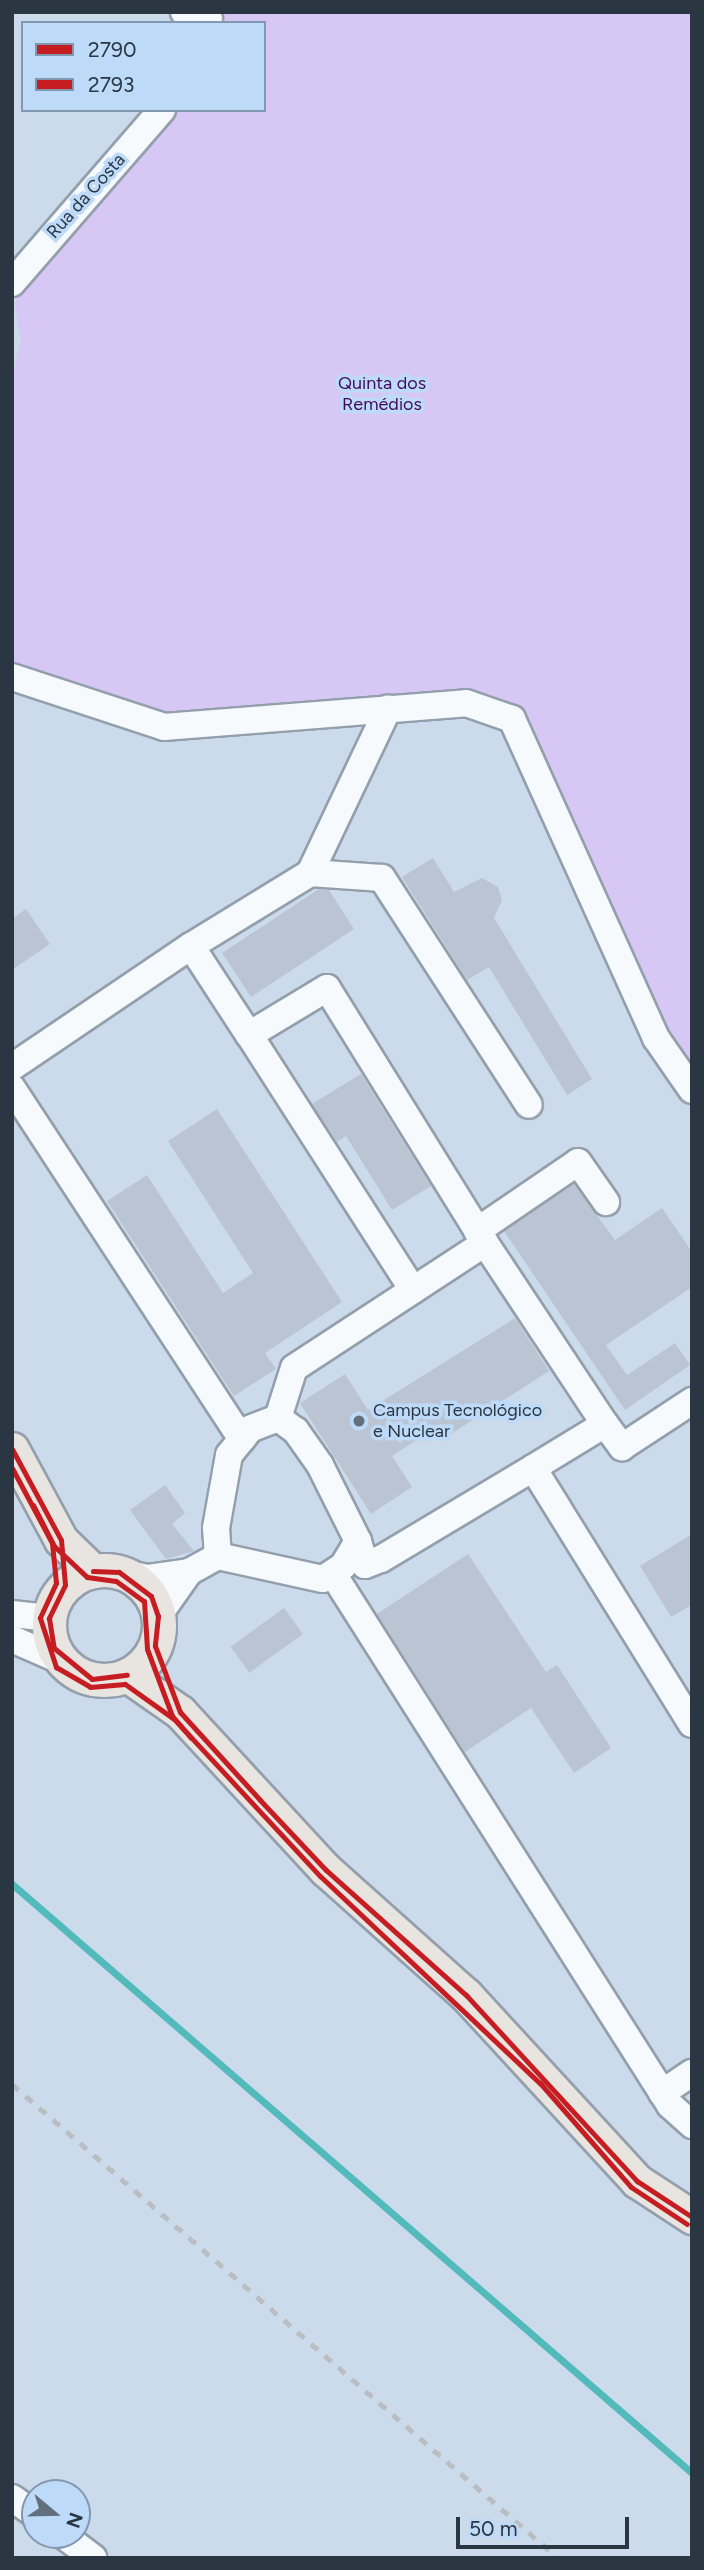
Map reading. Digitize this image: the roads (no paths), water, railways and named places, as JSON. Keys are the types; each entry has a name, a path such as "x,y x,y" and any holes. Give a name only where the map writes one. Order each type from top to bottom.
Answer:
{"main road":[{"path":"12,1449 61,1540 92,1576 151,1596 157,1631 180,1712"},
{"path":"92,1576 49,1618 62,1661 92,1679 127,1675 180,1712 326,1870 537,2068 627,2172 692,2217"},
{"path":"127,1675 157,1631"}],"street":[{"name":"Rua da Costa","path":"12,283 160,112"},
{"path":"12,677 164,727 467,703 512,719 656,1038 692,1090"},
{"path":"12,1067 191,946 310,873 388,709"},
{"path":"310,873 382,878 529,1105"},
{"path":"191,946 413,1290"},
{"path":"249,1035 327,988 481,1237 622,1447 692,1401"},
{"path":"12,1088 242,1440"},
{"path":"218,1556 216,1528 229,1455 242,1440 278,1418 294,1368 413,1290 578,1162 606,1202"},
{"path":"278,1418 296,1431 320,1465 358,1541 365,1566 381,1559 605,1424"},
{"path":"533,1468 692,1724"},
{"path":"92,1576 147,1578 189,1572 218,1556 323,1579 333,1574 358,1541"},
{"path":"157,1631 189,1572"},
{"path":"333,1574 662,2093 692,2126"},
{"path":"12,1614 49,1618"},
{"path":"12,1639 62,1661"},
{"path":"662,2093 692,2073"}],"waterway":[{"path":"12,1884 692,2473"}],"railway":[{"path":"12,2084 558,2558"}],"place":[{"name":"Campus Tecnológico e Nuclear","path":"359,1421"}],"park label":[{"name":"Quinta dos Remédios","path":"382,394"}]}
